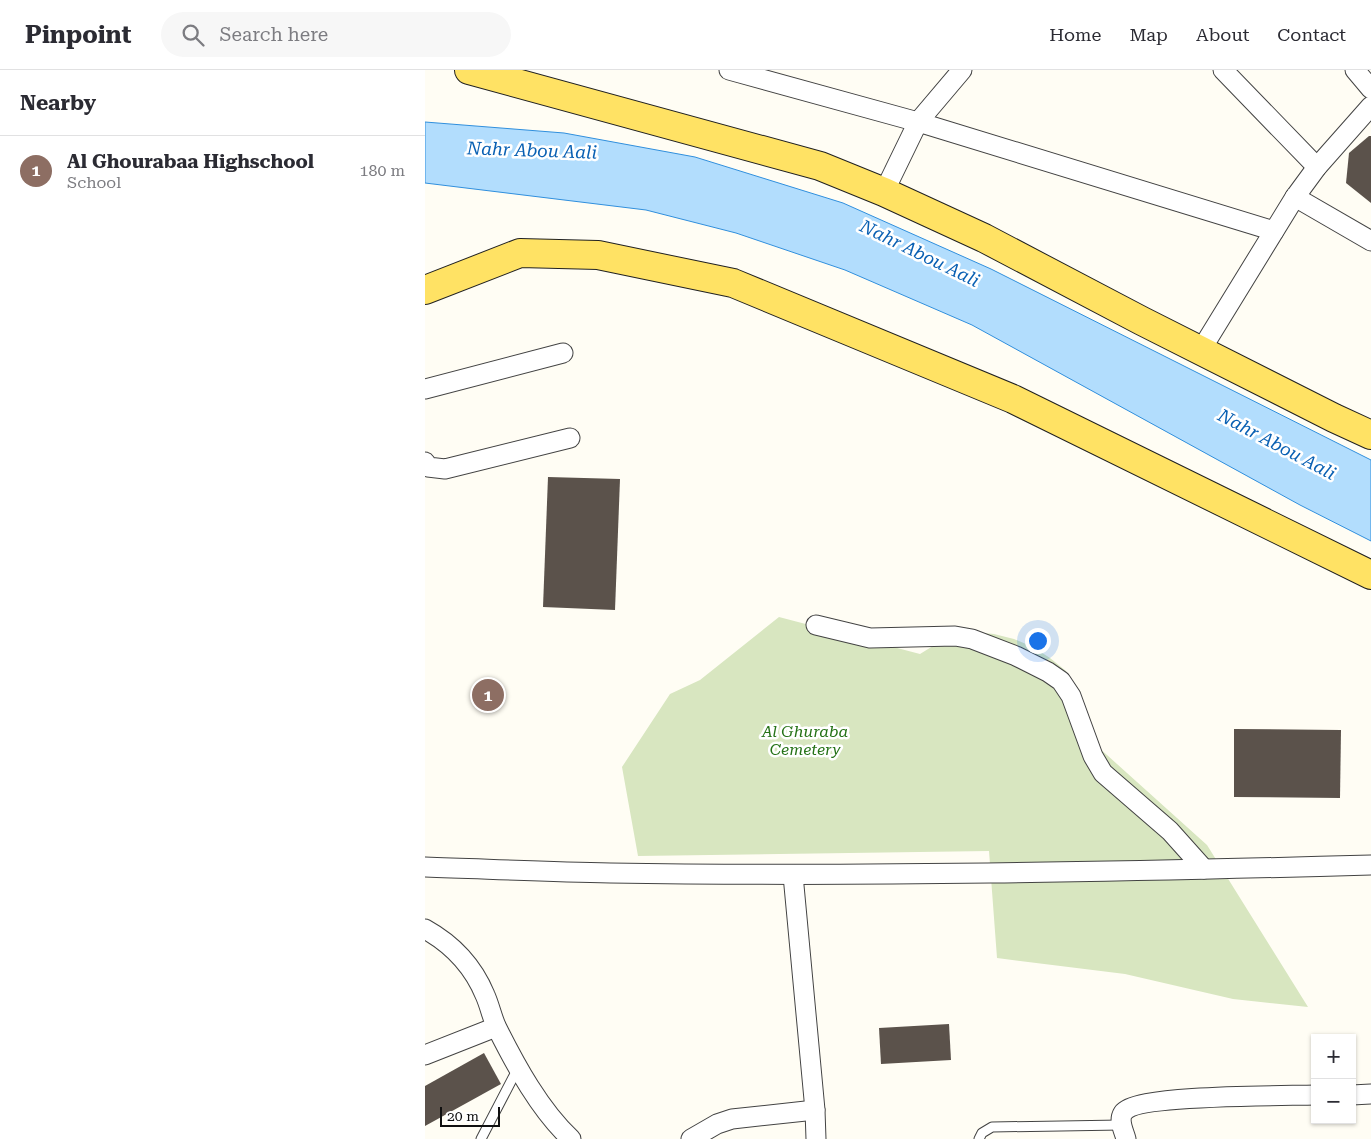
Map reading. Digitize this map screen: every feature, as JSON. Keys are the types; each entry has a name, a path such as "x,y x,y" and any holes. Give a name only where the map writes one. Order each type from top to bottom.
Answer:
{"main road":[{"path":"481,72 820,166 884,192 984,238 1141,321 1371,435"},
{"path":"425,290 520,253 598,254 733,283 1013,399 1371,575"}],"street":[{"path":"729,70 917,122 1274,231"},
{"path":"884,192 917,122 962,70"},
{"path":"1223,70 1317,167"},
{"path":"1355,70 1371,89"},
{"path":"1201,350 1295,197 1317,167 1371,106"},
{"path":"1295,197 1371,241"},
{"path":"425,388 563,353"},
{"path":"425,462 428,466 445,469 570,438"},
{"path":"816,625 870,638 955,636 972,639 1016,656 1048,672 1061,681 1071,696 1093,756 1103,773 1169,831 1204,870"},
{"path":"425,867 608,873 793,875 1204,870 1371,865"},
{"path":"793,875 815,1110 816,1139"},
{"path":"425,929 441,938 466,962 477,978 497,1027 533,1092 549,1117 571,1139"},
{"path":"425,1055 497,1027"},
{"path":"1356,1095 1371,1094"},
{"path":"1124,1132 1123,1113 1128,1109 1148,1102 1207,1098 1311,1095"},
{"path":"691,1139 717,1124 732,1119 815,1110"}],"lane":[{"path":"481,1139 519,1066"},
{"path":"979,1139 982,1133 992,1127 1124,1132"}],"green space":[{"name":"Al Ghuraba Cemetery","path":"779,617 920,654 954,633 974,632 1014,639 1033,647 1050,658 1066,671 1097,746 1207,845 1308,1007 1233,999 1125,974 997,958 989,851 638,856 622,767 670,694 700,680"}],"water":[{"name":"Nahr Abou Aali","path":"425,122 564,133 695,157 843,203 991,269 1371,460 1371,541 1300,505 972,325 845,270 736,233 646,210 425,183"}],"building":[{"path":"1371,136 1371,203 1346,183 1349,153"},
{"path":"548,477 620,479 615,610 543,607"},
{"path":"1234,729 1341,730 1340,798 1234,797"},
{"path":"949,1024 951,1060 881,1064 879,1028"},
{"path":"484,1053 501,1084 425,1126 425,1086"}],"place":[{"name":"Al Ghourabaa Highschool","path":"488,695"}]}
